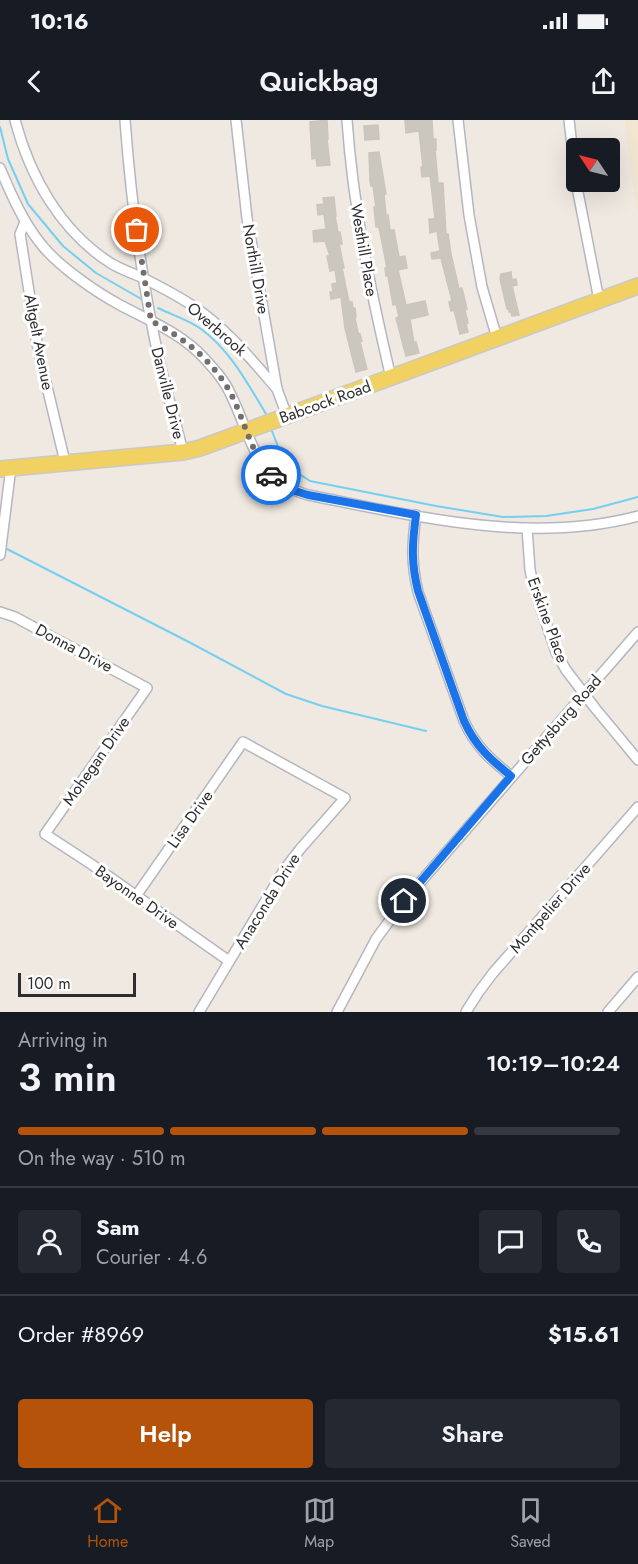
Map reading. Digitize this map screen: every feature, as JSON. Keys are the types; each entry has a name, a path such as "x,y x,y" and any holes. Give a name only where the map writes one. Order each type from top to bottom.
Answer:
{"main road":[{"name":"Babcock Road","path":"6,468 183,452 200,448 638,286"}],"street":[{"name":"Danville Drive","path":"125,120 128,162 151,321 183,452"},
{"name":"Northill Drive","path":"236,120 247,218 277,389 287,416"},
{"name":"Westhill Place","path":"347,120 360,234 391,378"},
{"path":"458,120 482,287 497,338"},
{"path":"569,120 571,138"},
{"name":"Overbrook","path":"15,121 44,194 78,237 114,265 144,278 190,304 214,322 277,389"},
{"path":"0,168 25,222 42,246 59,262 94,290 183,339 202,355 231,393 259,459 277,481 292,490 308,495 473,525 561,528 638,516"},
{"path":"578,192 599,300"},
{"name":"Altgelt Avenue","path":"25,222 20,234 36,337 65,462"},
{"path":"0,555 6,468"},
{"path":"416,515 411,546 414,577 464,721 480,749 511,776"},
{"name":"Erskine Place","path":"527,528 530,570 534,588 556,652 566,670 638,759"},
{"name":"Donna Drive","path":"0,612 15,617 147,688"},
{"name":"Gettysburg Road","path":"337,1012 376,939 404,901 638,632"},
{"name":"Mohegan Drive","path":"45,834 147,688"},
{"name":"Anaconda Drive","path":"199,1012 284,870 345,798 243,742"},
{"name":"Lisa Drive","path":"136,896 243,742"},
{"name":"Montpelier Drive","path":"466,1012 493,973 638,807"},
{"name":"Bayonne Drive","path":"45,834 229,961"},
{"path":"608,1012 638,977"}],"shaded area":[{"path":"625,120 638,120 638,213 631,173"}],"building":[{"path":"327,120 330,165 317,166 316,158 312,159 310,122"},
{"path":"405,120 432,120 433,139 436,139 438,183 443,183 446,235 448,234 459,289 462,288 467,309 465,310 468,332 460,334 454,310 451,311 449,302 452,301 441,258 432,259 431,253 440,251 437,231 430,233 429,219 435,219 430,176 422,177 419,131 406,133"},
{"path":"378,125 379,139 365,140 364,126"},
{"path":"379,152 386,194 384,194 386,215 388,215 390,230 394,230 399,257 405,256 407,268 398,270 406,305 425,301 428,315 410,319 414,343 416,342 419,353 406,356 396,318 399,317 396,304 393,305 388,276 386,276 385,268 387,268 379,227 376,227 374,207 376,207 370,181 369,153"},
{"path":"334,197 335,216 342,244 339,244 344,268 342,268 349,302 352,302 355,308 355,318 367,369 356,372 345,328 341,297 331,299 332,284 337,283 335,270 330,271 327,256 330,256 325,241 314,242 313,231 326,229 324,214 318,215 317,205 324,204 323,198"},
{"path":"511,272 512,280 516,279 517,285 512,286 519,315 512,316 507,309 500,279 501,274"}],"waterway":[{"path":"0,127 8,159 28,204 63,246 96,273 143,300"},
{"path":"158,308 191,323 211,337 238,368 266,414"},
{"path":"272,431 280,452 290,468 310,481 436,506 503,517 546,516 593,509 638,497"},
{"path":"7,549 286,694 322,706 426,731"}],"way so far":[{"path":"137,230 151,321 183,339 218,373 231,393 259,459 271,475"}],"route":[{"path":"271,475 277,481 299,493 416,515 411,546 414,577 464,721 480,749 511,776 404,901"}]}
